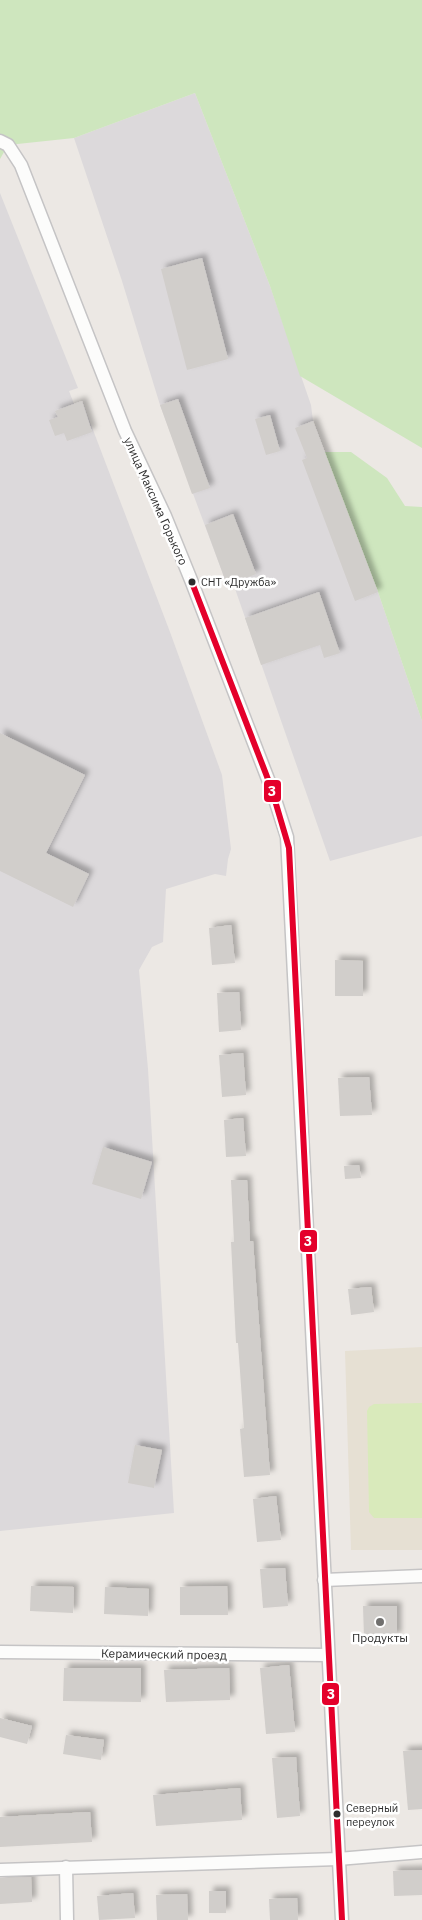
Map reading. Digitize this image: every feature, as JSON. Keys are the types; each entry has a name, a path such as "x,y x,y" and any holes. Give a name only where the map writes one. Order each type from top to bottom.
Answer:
{"street":[{"name":"улица Максима Горького","path":"0,141 8,144 21,165 125,431 165,516 191,580 271,787 287,837 342,1920"},
{"path":"324,1580 422,1576"},
{"name":"Керамический проезд","path":"0,1652 328,1655"},
{"path":"0,1870 338,1859 422,1852"},
{"path":"66,1867 67,1920"}],"shaded area":[{"path":"195,93 270,286 311,405 313,421 378,592 422,721 422,836 330,861 233,583 227,585 160,405 122,281 74,138"},
{"path":"0,193 78,388 69,391 74,404 82,401 222,775 231,849 226,876 215,874 166,889 163,942 152,947 139,970 148,1069 174,1513 0,1531"},
{"path":"422,1347 422,1550 351,1550 345,1351"}],"green space":[{"path":"0,0 422,0 422,448 300,376 270,286 195,93 74,138 8,145 0,159"},
{"path":"324,452 351,452 387,478 405,506 422,507 422,721 378,592"},
{"path":"422,1403 422,1518 374,1518 369,1512 367,1411 374,1404"}],"building":[{"path":"202,258 228,359 187,370 161,269"},
{"path":"178,399 210,488 192,494 160,405"},
{"path":"82,401 92,432 67,441 64,433 55,436 49,420 58,417 55,411"},
{"path":"270,415 280,451 266,455 255,419"},
{"path":"313,421 378,592 355,601 302,460 307,458 295,428"},
{"path":"233,514 256,574 227,585 205,525"},
{"path":"319,592 340,653 324,658 320,645 261,665 245,618"},
{"path":"0,733 85,775 46,853 89,874 73,907 0,871"},
{"path":"231,925 235,963 212,965 209,928"},
{"path":"335,960 363,961 363,996 335,996"},
{"path":"239,992 241,1030 219,1032 217,993"},
{"path":"243,1053 246,1095 222,1097 219,1055"},
{"path":"369,1077 372,1115 340,1116 338,1078"},
{"path":"243,1118 246,1156 226,1157 224,1120"},
{"path":"103,1147 152,1162 141,1199 92,1184"},
{"path":"359,1165 361,1178 345,1179 344,1166"},
{"path":"231,1180 247,1180 250,1241 253,1241 270,1475 244,1477 240,1429 244,1428 238,1343 236,1343 231,1242 234,1242"},
{"path":"371,1287 374,1312 351,1315 348,1289"},
{"path":"135,1445 162,1450 154,1488 128,1483"},
{"path":"276,1496 281,1540 257,1542 253,1499"},
{"path":"285,1568 288,1606 263,1608 260,1569"},
{"path":"31,1586 74,1587 73,1613 30,1611"},
{"path":"227,1586 228,1615 180,1615 180,1587"},
{"path":"105,1587 149,1589 148,1616 104,1614"},
{"name":"Продукты","path":"363,1606 397,1606 397,1637 364,1638"},
{"path":"289,1665 295,1732 266,1734 260,1668"},
{"path":"64,1668 141,1668 141,1702 63,1701"},
{"path":"229,1668 230,1700 166,1702 164,1670"},
{"path":"0,1718 32,1726 27,1744 0,1737"},
{"path":"66,1735 104,1740 101,1760 63,1754"},
{"path":"422,1750 422,1809 408,1810 403,1751"},
{"path":"296,1757 300,1816 277,1818 272,1758"},
{"path":"240,1788 242,1820 156,1826 153,1795"},
{"path":"90,1812 92,1842 0,1847 0,1817"},
{"path":"422,1870 422,1895 394,1896 393,1871"},
{"path":"31,1877 32,1902 0,1904 0,1878"},
{"path":"209,1891 226,1891 226,1913 209,1913"},
{"path":"133,1893 135,1918 99,1920 97,1896"},
{"path":"187,1894 188,1920 157,1920 156,1895"},
{"path":"297,1898 298,1920 270,1920 269,1899"}],"transit line":[{"name":"3","path":"191,580 271,787 289,848 342,1920"}],"place":[{"name":"СНТ «Дружба»","path":"192,582"},
{"name":"Продукты","path":"380,1622"},
{"name":"Северный переулок","path":"337,1814"}]}
